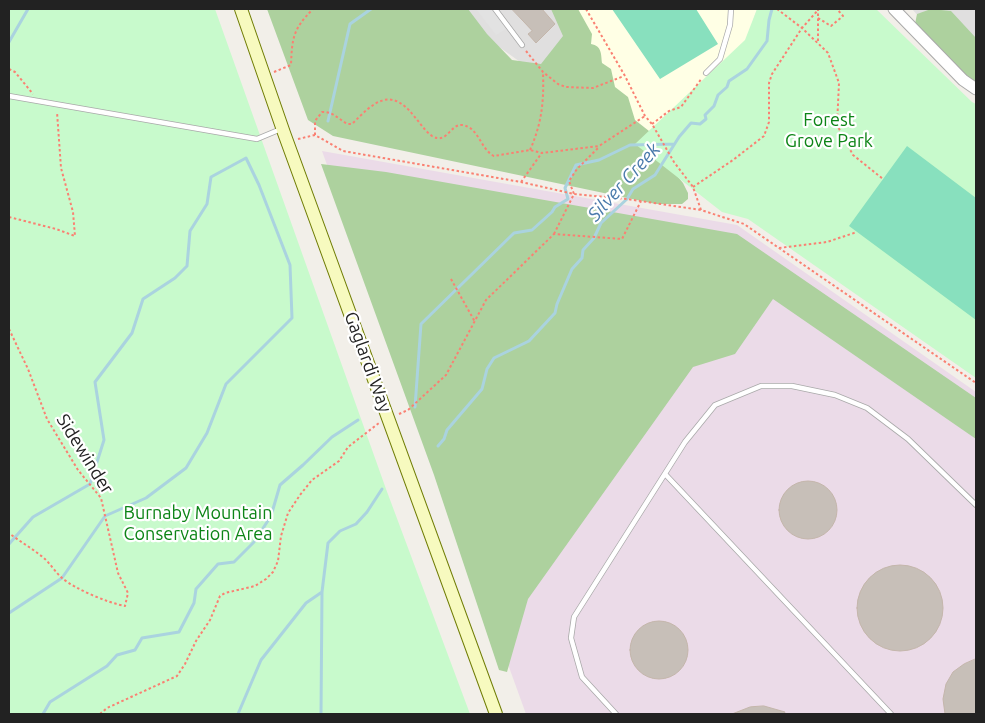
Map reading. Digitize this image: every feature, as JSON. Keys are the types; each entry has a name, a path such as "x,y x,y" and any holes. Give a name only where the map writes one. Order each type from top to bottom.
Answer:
{"main road":[{"name":"Gaglardi Way","path":"241,9 282,128 496,714"}],"street":[{"path":"894,9 963,80 976,89"}],"lane":[{"path":"495,9 522,44"},
{"path":"706,73 720,58 730,25 731,9"},
{"path":"9,96 257,139 282,128"},
{"path":"616,714 582,677 571,638 574,617 685,442 716,405 761,386 792,386 836,395 867,408 908,440 976,505"},
{"path":"665,474 891,714"}],"path":[{"path":"264,75 291,65 292,39 304,18 313,9"},
{"path":"586,9 625,76 645,116 652,124 671,158 693,187 701,210"},
{"path":"777,9 802,28 828,53 839,83 837,125 853,154 883,180"},
{"path":"818,9 818,43"},
{"path":"693,187 764,136 769,122 769,83 772,74 802,28 818,9"},
{"path":"818,18 831,26 843,16 837,9"},
{"path":"526,51 542,72 558,84 566,87 593,88 625,76"},
{"path":"9,69 15,72 26,84 39,102"},
{"path":"530,150 537,134 544,100 542,72"},
{"path":"652,124 669,111 680,107 706,73"},
{"path":"315,135 315,121 322,112 334,115 348,124 352,124 372,104 384,100 396,101 408,109 427,132 434,137 446,136 457,126 461,125 470,128 485,149 494,156 530,150 542,153 599,146"},
{"path":"9,218 56,229 75,236 73,212 61,168 56,105"},
{"path":"100,714 121,701 177,676 210,620 220,596 225,593 255,586 273,572 278,561 281,536 288,513 312,480 338,461 353,443 388,418 408,410 446,375 486,300 554,234 574,194 569,182 577,169 599,146 645,116"},
{"path":"288,142 315,135 343,151 521,182 574,194 701,210 744,224 976,383"},
{"path":"521,182 542,153"},
{"path":"554,234 622,239 641,201"},
{"path":"779,248 827,242 857,232"},
{"path":"451,279 475,322"},
{"name":"Sidewinder","path":"9,329 28,369 47,418 78,470 101,498 118,573 128,594 125,606 111,604 68,581 57,573 41,556 9,533"}],"shaded area":[{"path":"446,9 562,9 635,144"},
{"path":"476,9 495,9 509,27 496,35"},
{"path":"562,9 757,9 746,40 635,144"},
{"path":"912,9 976,9 976,80 974,79"},
{"path":"322,151 737,225 976,392 976,714 526,714"}],"green space":[{"name":"Burnaby Mountain Conservation Area","path":"9,9 215,9 386,489 470,714 9,714"},
{"path":"267,9 468,9 487,34 512,60 541,64 563,36 551,9 578,9 592,34 591,44 599,49 602,63 611,69 615,87 628,97 635,120 649,131 673,171 683,183 688,193 688,199 682,204 656,204 333,136 308,120"},
{"path":"612,9 696,9 718,44 660,79"},
{"name":"Forest Grove Park","path":"757,9 876,9 976,104 976,378 748,219 722,212 635,144 745,40"},
{"path":"931,9 951,11 976,38 976,85 971,84 915,24 917,14"},
{"path":"907,146 976,198 976,320 849,226"},
{"path":"321,164 386,172 737,234 976,398 976,439 773,299 735,354 693,367 528,599 507,672 499,670 434,475"}],"building":[{"path":"512,9 542,9 555,24 536,43 528,34 532,31"},
{"path":"808,481 824,486 832,494 837,510 832,526 824,534 808,539 792,534 784,526 779,510 784,494 792,486"},
{"path":"900,565 917,568 931,577 940,591 943,608 940,625 931,639 917,648 900,651 883,648 869,639 860,625 857,608 860,591 869,577 883,568"},
{"path":"659,621 675,626 683,634 688,650 683,666 675,674 659,679 643,674 635,666 630,650 635,634 643,626"},
{"path":"976,659 976,714 945,714 943,699 946,684 953,672 964,664"},
{"path":"764,706 785,712 784,714 732,714 750,707"}],"waterway":[{"path":"9,42 28,9"},
{"path":"328,121 350,24 371,9"},
{"name":"Silver Creek","path":"438,446 444,439 447,430 482,389 487,369 494,358 529,341 555,313 572,269 582,258 583,250 594,238 601,223 627,199 633,189 655,175 679,137 691,123 700,124 706,119 705,115 714,106 718,95 727,87 729,81 747,69 767,41 772,9"},
{"path":"415,407 421,324 514,233 532,230 555,207 568,199 565,188 576,165 599,160 630,145 674,144"},
{"path":"9,544 33,517 90,484 104,440 95,382 132,333 143,299 175,278 187,266 190,231 207,204 211,177 246,158 259,185 290,265 292,318 226,384 207,433 186,468 146,498 105,516 62,578 9,613"},
{"path":"43,714 50,702 107,666 117,655 135,650 142,638 179,632 194,603 196,589 218,564 234,562 254,542 271,516 280,485 332,437 358,420"},
{"path":"238,714 261,660 306,603 322,592 328,543 340,531 356,524 367,512 382,489"},
{"path":"321,714 322,592"}]}
